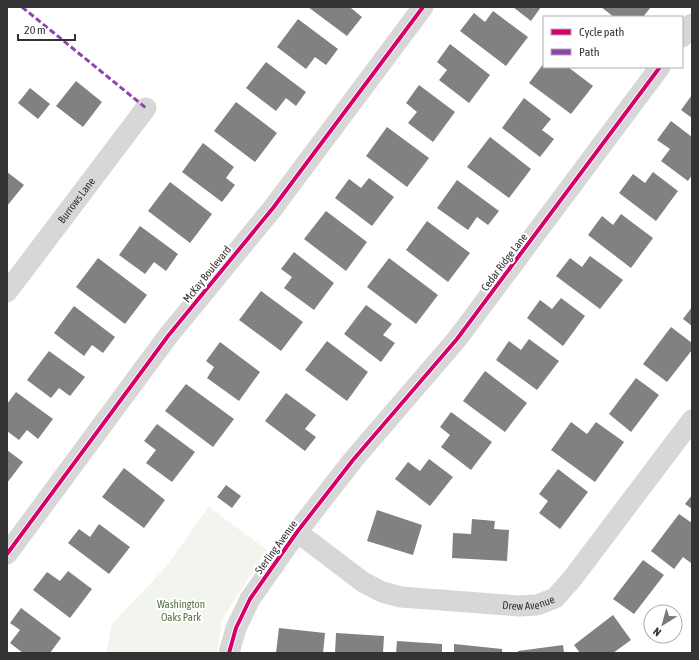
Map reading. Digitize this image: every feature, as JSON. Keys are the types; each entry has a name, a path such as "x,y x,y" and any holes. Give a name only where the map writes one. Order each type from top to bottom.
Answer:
{"street":[{"name":"McKay Boulevard","path":"7,554 168,336 273,208 423,7"},
{"path":"683,36 692,24"},
{"name":"Cedar Ridge Lane","path":"353,460 457,339 659,68"},
{"name":"Burrows Lane","path":"7,292 146,108"},
{"name":"Drew Avenue","path":"297,532 363,582 382,592 409,598 519,606 537,605 555,598 572,579 692,420"},
{"name":"Sterling Avenue","path":"229,653 236,628 250,599 297,532 353,460"}],"green space":[{"name":"Washington Oaks Park","path":"209,507 267,550 222,620 217,653 106,653 112,624 164,569"}],"building":[{"path":"308,7 352,7 351,8 362,17 347,36"},
{"path":"513,7 541,7 531,21"},
{"path":"601,7 651,7 644,16 613,16"},
{"path":"493,11 528,37 506,66 460,31 474,13 485,22"},
{"path":"298,19 338,49 326,65 315,57 306,69 277,47"},
{"path":"450,44 490,75 469,103 439,80 447,70 437,62"},
{"path":"266,62 306,92 296,106 286,98 276,111 246,88"},
{"path":"543,64 543,68 569,68 593,86 571,114 529,83"},
{"path":"76,81 102,102 83,127 56,106"},
{"path":"419,85 455,112 433,142 408,123 417,112 406,103"},
{"path":"30,88 50,104 38,119 18,103"},
{"path":"692,95 692,118 681,110"},
{"path":"524,98 551,119 542,130 554,139 540,157 502,128"},
{"path":"236,102 277,133 255,162 214,131"},
{"path":"671,121 692,137 692,175 688,181 661,161 670,149 657,140"},
{"path":"387,127 429,158 407,187 366,156"},
{"path":"490,137 531,169 509,198 467,167"},
{"path":"203,143 234,167 226,178 235,185 222,202 182,172"},
{"path":"7,172 24,185 7,206"},
{"path":"653,172 678,191 656,221 619,193 633,174 645,183"},
{"path":"369,178 394,197 372,226 335,198 349,179 361,188"},
{"path":"457,180 499,211 488,225 477,217 468,230 437,208"},
{"path":"170,182 212,214 190,243 148,211"},
{"path":"326,211 367,242 346,271 304,239"},
{"path":"621,214 653,238 631,268 588,235 602,216 613,225"},
{"path":"427,221 470,253 448,282 406,250"},
{"path":"140,226 178,254 166,271 154,262 145,274 119,255"},
{"path":"294,252 334,283 314,310 284,288 292,277 281,269"},
{"path":"590,256 623,280 600,309 556,276 570,258 582,267"},
{"path":"98,258 147,295 125,324 76,287"},
{"path":"389,258 438,295 416,324 367,287"},
{"path":"261,291 303,322 281,351 239,320"},
{"path":"561,298 585,316 563,346 527,318 540,300 552,309"},
{"path":"366,305 392,324 383,335 395,343 381,362 344,334"},
{"path":"74,306 115,337 103,353 92,345 84,356 54,333"},
{"path":"692,307 692,326 683,319"},
{"path":"671,327 692,343 692,350 667,382 643,364"},
{"path":"529,339 559,361 537,390 496,360 509,341 521,350"},
{"path":"327,341 368,372 347,401 305,370"},
{"path":"220,342 260,372 239,401 207,378 214,367 206,361"},
{"path":"49,351 85,377 70,396 59,388 51,398 27,380"},
{"path":"485,371 527,403 505,432 463,401"},
{"path":"636,378 659,395 631,432 609,414"},
{"path":"186,384 234,419 213,447 165,411"},
{"path":"16,392 53,419 38,439 27,430 19,440 7,431 7,404"},
{"path":"286,393 316,415 305,429 316,437 305,451 265,421"},
{"path":"451,412 492,442 471,470 441,447 450,435 440,427"},
{"path":"571,422 587,434 596,422 624,442 595,482 551,450"},
{"path":"157,424 195,452 172,482 146,463 156,450 144,441"},
{"path":"7,450 23,462 7,483"},
{"path":"429,459 453,477 430,506 395,479 408,462 420,471"},
{"path":"124,468 165,500 144,528 102,497"},
{"path":"558,469 588,492 560,529 539,513 548,501 539,494"},
{"path":"226,485 241,496 232,508 217,497"},
{"path":"692,495 692,509 685,504"},
{"path":"377,510 422,525 413,555 367,541"},
{"path":"679,514 692,523 692,561 691,563 683,557 674,569 651,551"},
{"path":"472,519 495,521 494,529 509,530 507,561 452,558 453,533 471,534"},
{"path":"99,524 130,547 109,574 68,543 79,529 90,537"},
{"path":"643,560 664,575 634,614 613,599"},
{"path":"68,571 92,589 70,618 33,590 47,572 60,581"},
{"path":"21,608 61,638 50,653 23,653 10,643 20,630 10,623"},
{"path":"613,615 631,640 613,653 580,653 574,645"},
{"path":"279,628 325,633 323,653 276,653"},
{"path":"336,633 384,636 383,653 335,653"},
{"path":"397,641 442,644 442,653 396,653"},
{"path":"454,644 502,649 502,653 454,653"},
{"path":"563,645 564,653 518,653 518,651"}],"marked path":[{"path":"22,7 146,108"}],"cycle path":[{"path":"7,554 168,336 273,208 423,7"},
{"path":"229,653 236,628 250,599 297,532 353,460 457,339 659,68"}]}
